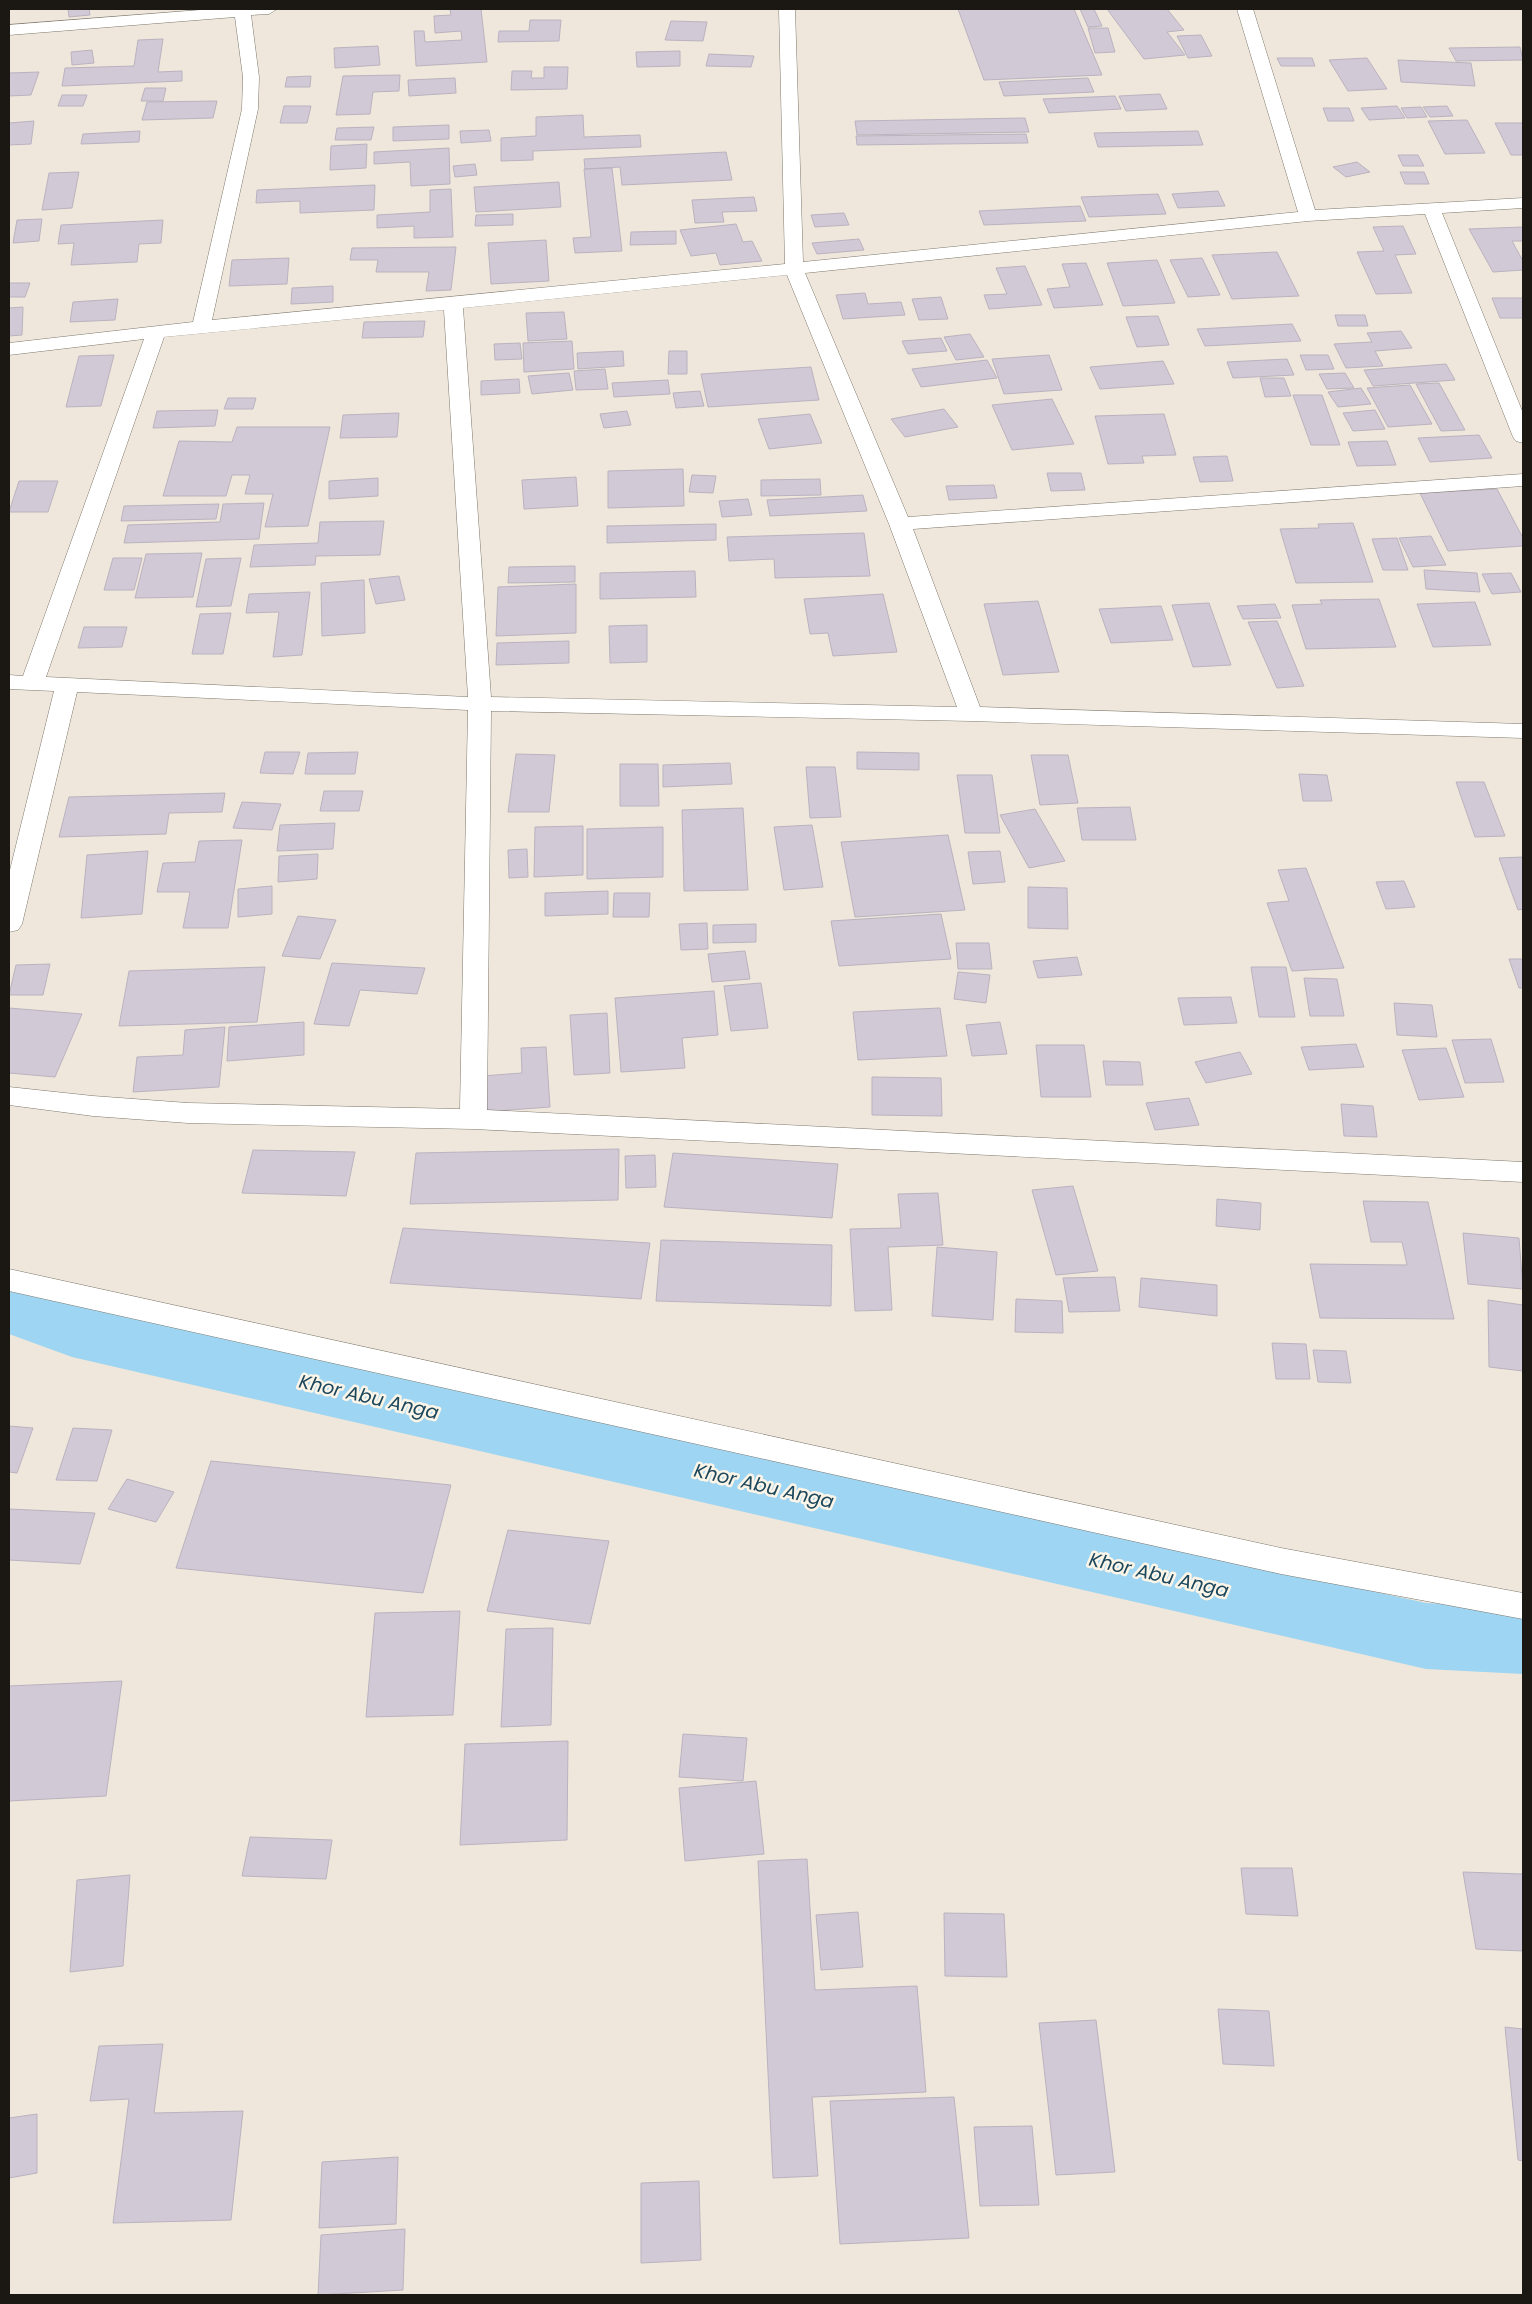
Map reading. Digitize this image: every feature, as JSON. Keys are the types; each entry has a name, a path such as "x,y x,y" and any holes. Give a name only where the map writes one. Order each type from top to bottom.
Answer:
{"street":[{"path":"9,30 269,9"},
{"path":"787,9 794,269 900,524 970,714"},
{"path":"1245,9 1308,216"},
{"path":"201,327 250,110 251,77 243,10"},
{"path":"9,349 201,327 453,304 1308,216 1523,203"},
{"path":"1431,208 1523,437"},
{"path":"453,304 480,704 473,1119"},
{"path":"32,683 156,333"},
{"path":"900,524 1523,480"},
{"path":"9,682 480,704 970,714 1523,731"},
{"path":"9,924 67,685"},
{"path":"9,1096 93,1106 188,1112 473,1119 1523,1172"},
{"path":"9,1280 1281,1561 1523,1606"}],"building":[{"path":"68,9 89,9 90,15 69,17"},
{"path":"450,9 481,9 487,62 416,66 414,31 424,31 425,42 462,40 461,31 435,33 434,16 451,15"},
{"path":"958,9 1074,9 1102,75 984,80"},
{"path":"1080,9 1094,9 1102,26 1088,27"},
{"path":"1107,9 1167,9 1184,30 1167,32 1185,55 1144,59"},
{"path":"530,20 561,20 559,41 498,42 499,31 529,31"},
{"path":"671,21 707,22 703,41 665,40"},
{"path":"1088,28 1108,28 1115,52 1095,53"},
{"path":"1201,35 1212,56 1188,58 1177,36"},
{"path":"163,39 158,72 182,71 182,81 62,86 65,68 134,66 138,40"},
{"path":"378,46 380,65 335,68 334,48"},
{"path":"1520,47 1523,60 1456,61 1449,48"},
{"path":"92,50 94,63 72,65 71,52"},
{"path":"680,51 680,66 637,67 636,52"},
{"path":"709,54 754,56 751,67 706,66"},
{"path":"1277,58 1312,58 1315,66 1281,66"},
{"path":"1367,58 1387,89 1348,91 1329,60"},
{"path":"1398,60 1471,63 1475,86 1401,82"},
{"path":"544,67 568,67 567,89 511,90 512,71 532,71 531,78 544,78"},
{"path":"39,72 31,95 9,96 9,73"},
{"path":"400,75 399,91 373,92 370,114 336,115 343,76"},
{"path":"311,76 310,87 285,87 287,77"},
{"path":"455,78 456,93 409,96 408,80"},
{"path":"1088,78 1094,92 1004,96 999,82"},
{"path":"145,88 166,88 163,101 141,101"},
{"path":"1160,94 1167,109 1126,111 1119,96"},
{"path":"62,95 87,95 83,106 58,106"},
{"path":"1115,96 1121,109 1049,113 1043,99"},
{"path":"217,101 213,118 142,120 147,102"},
{"path":"284,106 311,106 307,123 280,123"},
{"path":"1397,106 1405,118 1369,120 1361,108"},
{"path":"1447,106 1453,116 1430,117 1423,107"},
{"path":"1421,107 1427,117 1407,118 1401,108"},
{"path":"1323,108 1349,108 1354,121 1328,121"},
{"path":"583,115 584,137 640,135 641,147 533,151 533,160 501,161 501,138 536,136 536,117"},
{"path":"1025,118 1029,132 857,135 855,121"},
{"path":"1467,120 1485,153 1445,154 1428,121"},
{"path":"34,121 31,144 9,145 9,123"},
{"path":"1495,123 1523,123 1523,155 1511,155"},
{"path":"449,125 449,139 393,141 393,127"},
{"path":"374,127 371,140 335,140 337,128"},
{"path":"489,130 491,141 461,143 460,131"},
{"path":"140,131 139,142 81,144 83,134"},
{"path":"1198,131 1203,145 1098,147 1094,133"},
{"path":"1026,134 1028,143 857,145 856,136"},
{"path":"367,144 366,168 330,170 331,146"},
{"path":"449,148 450,184 411,186 410,162 374,164 374,152"},
{"path":"726,152 732,180 622,185 620,167 585,169 584,159"},
{"path":"1398,155 1418,155 1424,166 1403,166"},
{"path":"1357,162 1370,172 1346,177 1333,167"},
{"path":"475,164 477,175 455,177 453,166"},
{"path":"612,168 622,251 575,253 573,238 591,237 584,169"},
{"path":"79,172 72,208 42,210 49,173"},
{"path":"1400,172 1424,172 1429,184 1405,184"},
{"path":"559,182 561,207 476,212 474,187"},
{"path":"375,185 374,210 300,213 300,201 256,203 257,190"},
{"path":"451,189 453,237 414,238 414,226 377,228 377,215 430,212 430,190"},
{"path":"1218,191 1225,206 1178,208 1172,194"},
{"path":"1158,194 1166,214 1089,217 1081,197"},
{"path":"754,197 757,211 722,212 724,222 695,223 692,200"},
{"path":"1080,206 1086,221 984,225 979,211"},
{"path":"844,213 849,225 815,227 811,215"},
{"path":"513,214 513,225 475,226 476,215"},
{"path":"42,219 39,241 13,243 17,220"},
{"path":"163,220 161,243 139,244 137,262 71,265 74,243 58,244 61,225"},
{"path":"736,224 743,242 752,241 762,261 720,265 716,253 691,256 680,230"},
{"path":"1403,226 1416,254 1395,255 1412,293 1376,294 1357,252 1384,251 1373,227"},
{"path":"1523,227 1523,241 1512,241 1523,261 1523,270 1493,272 1469,229"},
{"path":"676,231 676,244 630,245 631,232"},
{"path":"859,239 864,250 817,254 812,243"},
{"path":"546,240 549,281 491,284 488,243"},
{"path":"456,247 451,290 426,291 429,272 376,272 378,260 350,260 352,248"},
{"path":"1277,252 1299,296 1232,299 1212,255"},
{"path":"289,258 287,284 229,286 232,260"},
{"path":"1202,258 1220,295 1188,297 1170,260"},
{"path":"1157,260 1175,303 1123,306 1107,263"},
{"path":"1086,263 1103,305 1054,308 1047,289 1070,287 1062,264"},
{"path":"1025,266 1042,305 989,309 984,295 1007,294 996,268"},
{"path":"9,283 30,283 25,297 9,297"},
{"path":"333,286 333,302 291,304 292,288"},
{"path":"865,293 868,304 901,302 905,315 843,319 836,295"},
{"path":"941,297 948,319 919,320 912,299"},
{"path":"1492,298 1523,298 1523,318 1500,318"},
{"path":"118,299 115,320 70,322 73,302"},
{"path":"23,307 22,335 9,336 9,308"},
{"path":"564,312 567,339 528,341 526,313"},
{"path":"1335,315 1365,315 1368,326 1338,326"},
{"path":"1158,316 1169,345 1137,347 1126,317"},
{"path":"425,321 423,337 362,338 364,322"},
{"path":"1292,324 1301,341 1205,346 1197,329"},
{"path":"1401,331 1412,348 1375,351 1383,366 1346,368 1334,344 1372,342 1367,333"},
{"path":"970,334 984,357 956,360 944,337"},
{"path":"941,338 947,351 908,354 902,341"},
{"path":"572,341 574,369 524,372 523,343"},
{"path":"520,343 522,359 495,360 494,344"},
{"path":"623,351 624,366 578,369 577,353"},
{"path":"669,351 687,351 687,374 668,374"},
{"path":"114,355 101,406 66,407 79,356"},
{"path":"1049,355 1062,390 1004,394 992,359"},
{"path":"1300,355 1328,355 1334,369 1306,370"},
{"path":"1287,359 1294,375 1233,378 1227,362"},
{"path":"987,360 997,378 921,387 912,369"},
{"path":"1163,361 1174,384 1100,389 1090,367"},
{"path":"1446,364 1455,380 1373,386 1364,370"},
{"path":"811,367 819,400 708,407 701,374"},
{"path":"605,369 608,389 576,390 574,371"},
{"path":"569,373 573,390 532,394 528,376"},
{"path":"1345,373 1354,388 1327,389 1319,374"},
{"path":"1260,378 1284,378 1291,396 1265,397"},
{"path":"519,379 520,393 481,395 481,381"},
{"path":"668,380 670,394 614,397 612,383"},
{"path":"1439,383 1465,430 1441,431 1416,384"},
{"path":"1410,385 1432,424 1388,427 1367,388"},
{"path":"1361,388 1371,404 1338,407 1328,392"},
{"path":"700,391 704,406 676,408 673,393"},
{"path":"1293,395 1322,395 1340,445 1311,445"},
{"path":"228,398 256,398 253,409 224,409"},
{"path":"1052,399 1074,444 1012,450 992,405"},
{"path":"944,409 958,427 905,437 891,419"},
{"path":"218,410 215,426 153,428 157,411"},
{"path":"1375,410 1385,429 1353,431 1343,413"},
{"path":"627,411 631,425 604,428 600,414"},
{"path":"399,413 397,437 340,438 343,415"},
{"path":"810,414 822,443 769,449 758,419"},
{"path":"1164,414 1176,455 1142,456 1144,463 1108,464 1095,416"},
{"path":"237,427 330,427 308,526 265,527 273,494 245,494 250,475 232,475 226,496 163,496 179,441 232,442"},
{"path":"1479,435 1492,458 1430,462 1418,438"},
{"path":"1387,441 1396,465 1357,466 1348,442"},
{"path":"1227,456 1233,481 1200,482 1193,457"},
{"path":"683,469 684,506 608,508 608,471"},
{"path":"1047,473 1081,473 1085,490 1051,491"},
{"path":"692,475 716,476 713,493 689,492"},
{"path":"576,477 578,506 524,509 522,480"},
{"path":"378,478 378,496 329,499 329,481"},
{"path":"820,479 821,495 761,496 761,480"},
{"path":"19,481 58,481 48,512 9,512"},
{"path":"994,485 997,498 949,500 946,486"},
{"path":"1497,489 1523,538 1523,546 1448,551 1420,493"},
{"path":"863,495 867,511 770,516 767,500"},
{"path":"748,499 752,515 722,517 719,501"},
{"path":"264,503 259,539 124,543 128,525 220,522 223,504"},
{"path":"219,504 216,519 121,521 124,506"},
{"path":"384,521 380,555 316,556 315,565 250,567 254,545 318,543 320,522"},
{"path":"1353,523 1373,582 1296,583 1280,529 1319,528 1318,524"},
{"path":"716,524 716,540 607,543 607,526"},
{"path":"864,533 870,576 775,578 774,559 729,561 727,537"},
{"path":"1431,536 1446,565 1413,567 1399,538"},
{"path":"1397,538 1408,570 1383,570 1372,539"},
{"path":"202,553 193,597 135,598 146,554"},
{"path":"113,558 142,558 134,590 104,590"},
{"path":"241,558 231,606 196,607 206,559"},
{"path":"575,566 575,582 508,583 509,567"},
{"path":"1424,570 1477,573 1480,592 1426,589"},
{"path":"695,571 696,597 600,599 600,573"},
{"path":"1511,573 1521,592 1492,594 1482,574"},
{"path":"399,576 405,600 376,604 369,579"},
{"path":"364,580 365,633 322,636 321,583"},
{"path":"576,584 576,633 496,636 498,587"},
{"path":"310,592 302,655 273,657 279,612 246,613 249,594"},
{"path":"883,594 897,652 833,656 828,633 810,634 804,599"},
{"path":"1379,599 1396,647 1306,649 1292,605 1322,604 1320,600"},
{"path":"1038,601 1059,672 1003,675 984,604"},
{"path":"1475,602 1491,645 1433,647 1417,604"},
{"path":"1209,603 1231,665 1193,667 1172,605"},
{"path":"1275,604 1281,618 1243,619 1237,606"},
{"path":"1161,606 1173,640 1111,643 1099,609"},
{"path":"231,613 223,654 192,654 200,614"},
{"path":"1277,621 1304,686 1277,688 1248,622"},
{"path":"647,625 647,662 610,663 609,626"},
{"path":"84,627 127,627 122,647 78,648"},
{"path":"569,641 569,663 496,665 497,643"},
{"path":"265,752 300,752 293,774 260,773"},
{"path":"358,752 355,774 305,774 308,753"},
{"path":"857,752 919,753 919,770 857,769"},
{"path":"516,754 555,755 549,812 508,812"},
{"path":"1031,755 1068,755 1078,803 1040,805"},
{"path":"730,763 732,784 663,787 663,765"},
{"path":"620,764 658,764 659,806 620,806"},
{"path":"806,767 835,767 841,817 810,818"},
{"path":"1299,774 1327,775 1332,801 1303,801"},
{"path":"957,775 992,775 1000,833 965,833"},
{"path":"1456,782 1484,782 1505,836 1475,837"},
{"path":"324,791 363,791 359,811 320,811"},
{"path":"225,793 222,812 169,813 166,834 59,837 69,797"},
{"path":"242,802 281,804 272,830 233,828"},
{"path":"1130,807 1136,840 1082,840 1077,808"},
{"path":"743,808 748,890 684,891 682,810"},
{"path":"1035,809 1065,861 1029,868 1000,815"},
{"path":"335,823 333,849 277,851 280,825"},
{"path":"812,825 823,887 784,890 774,827"},
{"path":"583,826 583,875 534,877 535,827"},
{"path":"663,827 663,877 587,879 587,829"},
{"path":"948,835 965,910 855,917 841,842"},
{"path":"242,840 228,928 183,928 190,892 157,892 163,863 195,862 199,841"},
{"path":"527,849 528,877 509,878 508,850"},
{"path":"148,851 142,914 81,918 87,855"},
{"path":"1000,851 1005,882 973,884 968,852"},
{"path":"318,854 317,879 278,882 279,856"},
{"path":"1523,857 1523,909 1518,910 1499,858"},
{"path":"1306,868 1344,968 1292,971 1267,903 1289,901 1278,870"},
{"path":"1404,881 1415,907 1386,909 1376,882"},
{"path":"272,886 272,914 238,917 238,889"},
{"path":"1028,887 1067,888 1068,929 1028,928"},
{"path":"608,891 608,914 545,916 545,893"},
{"path":"614,893 650,893 649,917 613,917"},
{"path":"941,914 951,959 839,966 831,921"},
{"path":"298,916 336,920 320,959 282,956"},
{"path":"707,923 708,949 681,950 679,924"},
{"path":"756,924 756,942 713,943 713,925"},
{"path":"956,943 989,943 992,969 958,969"},
{"path":"745,951 750,979 712,982 708,954"},
{"path":"1077,957 1082,975 1038,978 1033,961"},
{"path":"1509,959 1523,959 1523,988 1519,988"},
{"path":"332,963 425,968 417,994 360,990 349,1026 314,1024"},
{"path":"50,964 43,995 9,995 16,965"},
{"path":"265,967 257,1022 119,1026 129,971"},
{"path":"1251,967 1286,967 1295,1017 1259,1017"},
{"path":"958,972 990,975 986,1003 954,999"},
{"path":"1304,978 1337,979 1344,1016 1310,1016"},
{"path":"761,983 768,1028 731,1031 724,986"},
{"path":"714,991 718,1035 682,1038 685,1068 621,1072 615,998"},
{"path":"1231,997 1237,1023 1184,1025 1178,998"},
{"path":"1394,1003 1432,1005 1437,1037 1397,1035"},
{"path":"9,1008 82,1014 55,1077 9,1073"},
{"path":"940,1008 947,1056 858,1060 853,1012"},
{"path":"607,1013 610,1073 574,1075 570,1015"},
{"path":"304,1022 304,1055 227,1061 229,1027"},
{"path":"1000,1022 1007,1054 972,1056 966,1025"},
{"path":"225,1027 219,1087 133,1092 137,1057 183,1055 185,1030"},
{"path":"1491,1039 1504,1082 1465,1083 1452,1040"},
{"path":"1356,1044 1364,1067 1309,1070 1301,1047"},
{"path":"1036,1045 1084,1045 1091,1097 1041,1097"},
{"path":"546,1047 550,1107 483,1112 482,1076 522,1073 521,1048"},
{"path":"1446,1048 1464,1097 1419,1100 1402,1050"},
{"path":"1240,1052 1252,1074 1206,1083 1195,1062"},
{"path":"1103,1061 1140,1062 1143,1085 1106,1085"},
{"path":"872,1077 941,1078 942,1116 872,1115"},
{"path":"1189,1098 1199,1125 1155,1130 1146,1103"},
{"path":"1341,1104 1373,1106 1377,1137 1344,1136"},
{"path":"619,1149 618,1200 410,1204 416,1153"},
{"path":"253,1150 355,1152 346,1196 242,1193"},
{"path":"673,1153 838,1164 832,1218 664,1207"},
{"path":"655,1155 656,1187 626,1188 625,1156"},
{"path":"1073,1186 1098,1271 1056,1275 1032,1190"},
{"path":"938,1193 943,1245 888,1247 892,1310 855,1311 850,1229 901,1228 898,1194"},
{"path":"1217,1199 1261,1203 1260,1230 1216,1226"},
{"path":"1363,1201 1428,1202 1454,1319 1320,1318 1310,1264 1407,1265 1402,1242 1371,1242"},
{"path":"403,1228 650,1243 641,1299 390,1283"},
{"path":"1463,1233 1519,1238 1523,1289 1468,1284"},
{"path":"661,1240 832,1245 831,1306 656,1301"},
{"path":"937,1247 997,1252 993,1320 932,1316"},
{"path":"1115,1277 1120,1311 1069,1312 1063,1278"},
{"path":"1141,1278 1217,1285 1217,1316 1139,1307"},
{"path":"1016,1299 1062,1301 1063,1333 1015,1332"},
{"path":"1488,1300 1523,1305 1523,1371 1489,1367"},
{"path":"1272,1343 1306,1344 1310,1379 1276,1379"},
{"path":"1313,1350 1346,1351 1351,1383 1318,1382"},
{"path":"9,1426 33,1428 17,1473 9,1472"},
{"path":"73,1428 112,1430 97,1481 56,1480"},
{"path":"211,1461 451,1485 423,1593 176,1568"},
{"path":"127,1479 174,1492 156,1522 108,1509"},
{"path":"9,1509 95,1513 80,1564 9,1560"},
{"path":"508,1530 609,1541 590,1624 487,1611"},
{"path":"460,1611 453,1715 366,1717 375,1613"},
{"path":"553,1628 551,1725 501,1727 506,1629"},
{"path":"122,1681 106,1796 9,1801 9,1686"},
{"path":"683,1734 747,1738 743,1781 679,1777"},
{"path":"568,1741 567,1840 460,1845 465,1744"},
{"path":"756,1781 764,1854 685,1861 679,1788"},
{"path":"250,1837 332,1840 326,1879 242,1876"},
{"path":"807,1859 815,1990 917,1986 926,2092 812,2097 818,2176 773,2178 758,1861"},
{"path":"1241,1868 1292,1868 1298,1916 1246,1914"},
{"path":"1463,1872 1523,1874 1523,1951 1476,1949"},
{"path":"130,1875 123,1966 70,1972 77,1880"},
{"path":"858,1912 863,1967 821,1970 816,1915"},
{"path":"944,1913 1004,1914 1007,1977 945,1976"},
{"path":"1218,2009 1269,2011 1274,2066 1223,2064"},
{"path":"1096,2020 1115,2172 1056,2175 1039,2023"},
{"path":"1505,2027 1523,2029 1523,2161 1518,2160"},
{"path":"163,2044 154,2113 243,2111 231,2220 113,2223 129,2099 90,2101 99,2046"},
{"path":"954,2097 969,2238 840,2244 830,2101"},
{"path":"37,2114 37,2173 9,2178 9,2118"},
{"path":"1032,2126 1039,2205 980,2206 974,2127"},
{"path":"398,2157 396,2224 319,2228 322,2162"},
{"path":"699,2181 701,2260 641,2263 641,2183"},
{"path":"405,2229 403,2290 318,2295 321,2235"}],"waterway":[{"name":"Khor Abu Anga","path":"9,1306 72,1330 1426,1636 1523,1641"}]}
